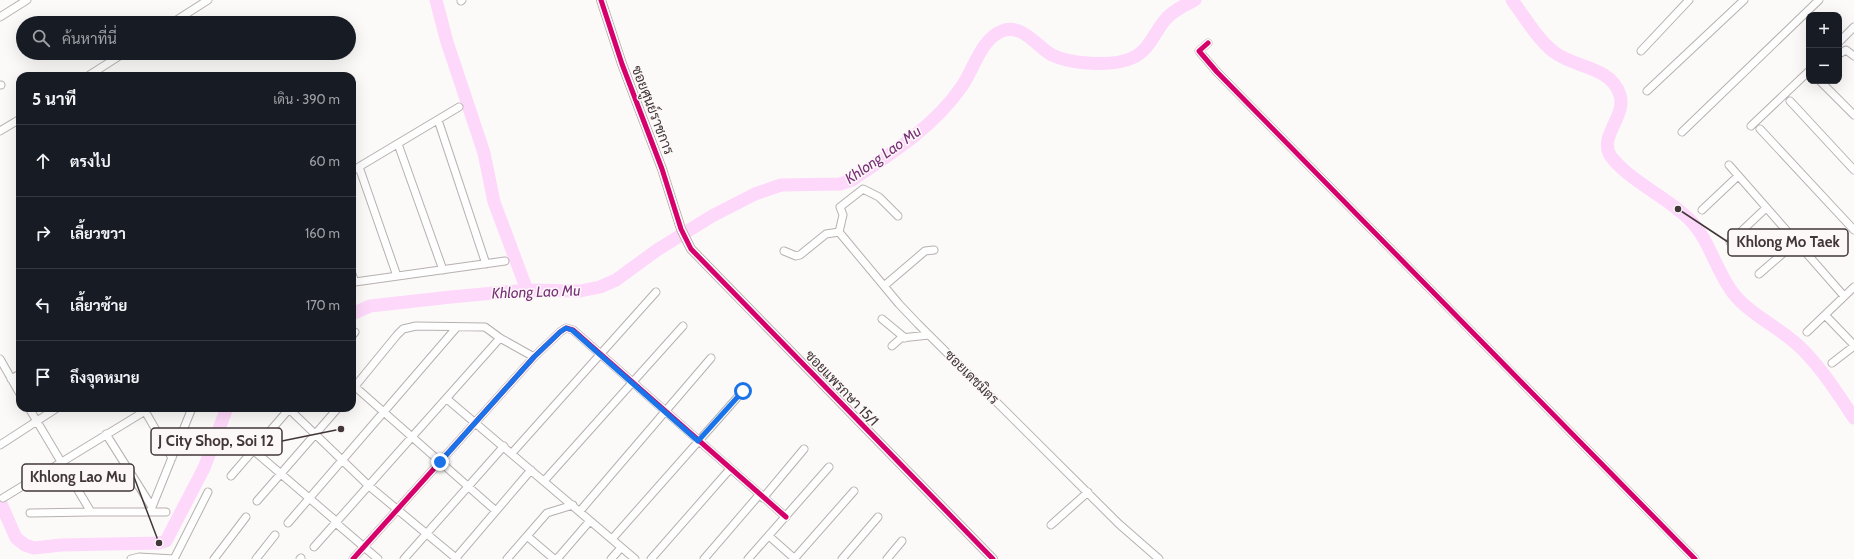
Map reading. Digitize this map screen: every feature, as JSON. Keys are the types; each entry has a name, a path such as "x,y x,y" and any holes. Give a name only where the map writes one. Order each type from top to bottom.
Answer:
{"street":[{"path":"0,17 27,0"},
{"path":"183,16 208,0"},
{"name":"ซอยศูนย์ราชการ","path":"601,0 622,64 662,169 681,229"},
{"path":"1641,51 1689,0"},
{"path":"1647,91 1744,0"},
{"path":"1682,132 1819,0"},
{"path":"1842,39 1854,27"},
{"path":"1208,43 1199,51 1217,72 1695,559"},
{"path":"1842,52 1846,50 1854,56"},
{"path":"94,72 113,60"},
{"path":"1751,126 1806,73"},
{"path":"1823,84 1854,115"},
{"path":"1790,101 1854,170"},
{"path":"356,169 459,107"},
{"path":"438,120 486,264"},
{"path":"0,131 16,121"},
{"path":"1760,129 1854,230"},
{"path":"398,144 443,270"},
{"path":"1729,165 1844,296"},
{"path":"359,167 397,276"},
{"path":"1702,210 1738,176"},
{"path":"784,251 796,256 800,255 826,234 839,232 843,215 840,207 863,189 879,197 898,216"},
{"path":"1730,242 1766,208"},
{"name":"ซอยแพรกษา 15/1","path":"681,229 691,249 993,559"},
{"name":"ซอยเดชมิตร","path":"839,232 899,304 1119,524 1159,559"},
{"path":"1759,274 1796,242"},
{"path":"884,286 925,250 934,250"},
{"path":"356,283 505,261"},
{"path":"1807,332 1854,287"},
{"path":"512,453 656,292"},
{"path":"1825,315 1854,345 1832,363"},
{"path":"882,319 904,338"},
{"path":"356,383 396,335 403,329 416,326 485,327 500,338 534,357"},
{"path":"544,481 683,326"},
{"path":"288,524 457,327"},
{"path":"353,559 534,357 566,328 572,330 600,354 786,518"},
{"path":"892,346 904,338 930,335"},
{"path":"314,547 413,438 500,338"},
{"path":"580,511 711,358"},
{"path":"0,359 16,387"},
{"path":"11,379 16,376"},
{"path":"356,389 384,412 496,511"},
{"path":"612,539 743,391"},
{"path":"447,399 635,559"},
{"path":"31,412 91,512"},
{"path":"0,445 51,412"},
{"path":"3,498 142,412"},
{"path":"149,412 172,458"},
{"path":"151,510 190,412"},
{"path":"231,476 286,412"},
{"path":"293,412 342,462 456,559 531,470"},
{"path":"257,501 335,412"},
{"path":"106,434 151,510"},
{"path":"404,559 428,534 504,446"},
{"path":"704,559 804,449"},
{"path":"254,450 378,559"},
{"path":"748,559 786,518 829,467"},
{"path":"651,559 730,469"},
{"path":"769,536 795,559 854,491"},
{"path":"131,559 139,557 174,559 208,492"},
{"path":"1051,525 1088,492"},
{"path":"507,559 547,513 573,505"},
{"path":"30,513 151,510 166,512"},
{"path":"214,559 246,517"},
{"path":"842,559 878,518"},
{"path":"557,559 588,523"},
{"path":"256,559 275,535"},
{"path":"527,536 554,559"},
{"path":"886,559 902,541"},
{"path":"611,559 619,550"}],"waterway":[{"path":"436,0 447,42 484,153 494,202 527,290"},
{"name":"Khlong Lao Mu","path":"356,312 370,306 451,297 527,290 580,291 600,287 616,280 657,250 712,216 755,194 781,185 840,184 852,180 882,160 926,126 962,86 983,47 995,35 1002,31 1009,29 1016,30 1052,55 1069,61 1114,63 1124,61 1138,55 1143,51 1161,25 1171,14 1195,0"},
{"path":"1512,0 1537,34 1554,52 1562,57 1600,73 1609,78 1615,85 1620,95 1621,103 1607,143 1608,150 1612,158 1620,167 1679,210 1696,226 1702,235 1721,275 1733,293 1747,308 1791,339 1807,354 1828,380 1854,418"},
{"name":"Khlong Lao Mu","path":"0,501 16,538 25,545 34,548 61,545 159,543 166,541 204,468 225,412"}],"cycle path":[{"path":"601,0 622,64 662,169 681,229 691,249 993,559"},
{"path":"1208,43 1199,51 1217,72 1695,559"},
{"path":"353,559 534,357 566,328 573,330 786,517"}],"place":[{"name":"Khlong Mo Taek","path":"1678,209"},
{"name":"J City Shop, Soi 12","path":"341,429"},
{"name":"Khlong Lao Mu","path":"159,543"}],"route":[{"path":"440,462 534,357 566,328 572,330 698,441 743,391"}]}
